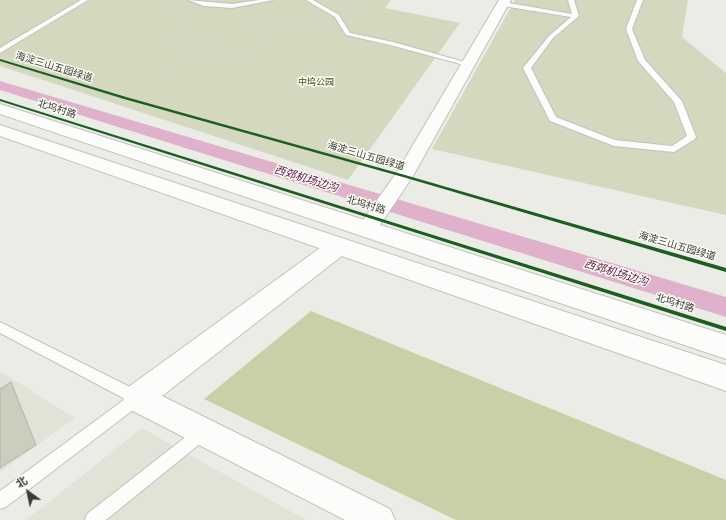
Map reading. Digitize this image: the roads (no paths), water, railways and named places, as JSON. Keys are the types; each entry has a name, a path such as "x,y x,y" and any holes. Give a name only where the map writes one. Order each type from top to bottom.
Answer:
{"main road":[{"path":"367,230 381,208 394,192 504,2"},
{"name":"北坞村路","path":"0,109 726,347"},
{"path":"0,130 726,378"},
{"path":"339,246 137,398 379,520"}],"lane":[{"path":"0,51 85,0"},
{"path":"192,0 204,4 232,6 268,1"},
{"path":"309,0 337,16 348,34 391,43 468,64"},
{"path":"571,0 576,16"},
{"path":"576,16 551,37 527,68 553,119 614,143 674,149 692,137 678,102 642,61 629,29 640,0"},
{"path":"504,2 576,16"},
{"path":"0,326 137,398 0,502"},
{"path":"93,520 204,432"}],"waterway":[{"name":"西郊机场边沟","path":"0,85 726,307"}],"park label":[{"name":"中坞公园","path":"316,82"}]}
